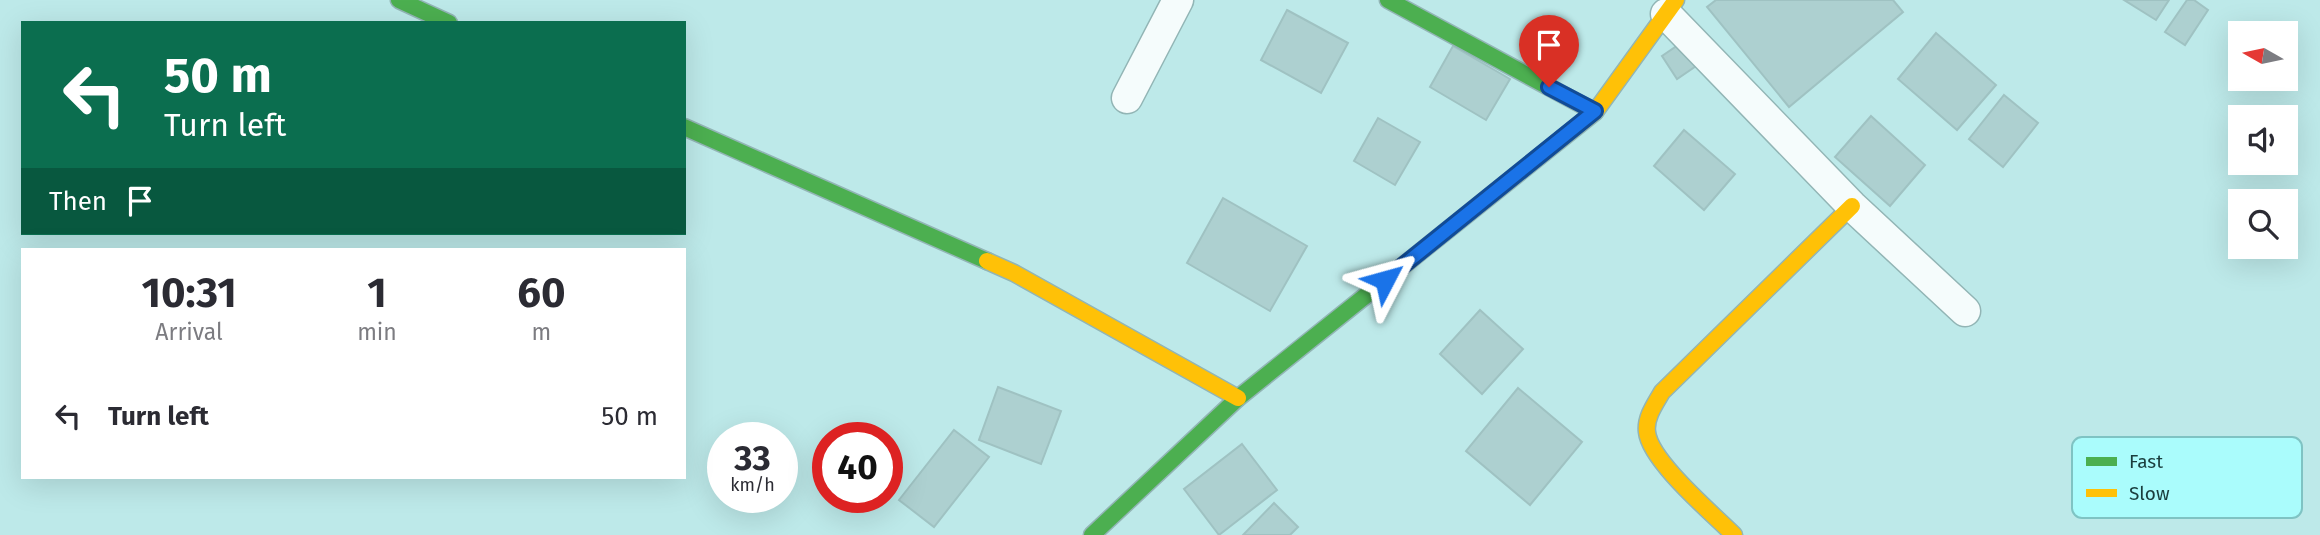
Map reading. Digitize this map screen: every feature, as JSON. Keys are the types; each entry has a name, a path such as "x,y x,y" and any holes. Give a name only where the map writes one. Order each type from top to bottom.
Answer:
{"street":[{"path":"1127,98 1178,0"},
{"path":"1388,0 1595,111"},
{"path":"411,3 445,21"},
{"path":"1092,535 1238,398 1595,111 1671,7 1852,206 1965,311"},
{"path":"686,128 1014,273 1238,398"},
{"path":"1734,535 1656,455 1646,435 1649,413 1662,392 1852,206"}],"building":[{"path":"1716,0 1893,0 1903,12 1789,107 1707,7"},
{"path":"2124,0 2169,0 2156,20"},
{"path":"2187,0 2194,0 2208,10 2185,45 2165,32"},
{"path":"1287,10 1348,43 1321,93 1261,60"},
{"path":"1936,33 1996,85 1957,130 1898,79"},
{"path":"1687,39 1702,62 1677,79 1662,56"},
{"path":"1453,46 1510,79 1486,120 1430,87"},
{"path":"2004,95 2038,123 2003,167 1969,139"},
{"path":"1871,116 1925,165 1890,206 1835,157"},
{"path":"1378,118 1420,142 1395,185 1354,161"},
{"path":"1684,130 1735,174 1704,210 1654,166"},
{"path":"1223,198 1307,246 1270,311 1187,263"},
{"path":"1480,310 1523,349 1482,394 1440,354"},
{"path":"998,387 1061,411 1041,464 979,440"},
{"path":"1518,388 1582,442 1530,505 1466,451"},
{"path":"954,430 989,457 934,527 903,503 903,495"},
{"path":"1242,444 1277,490 1219,535 1184,489"},
{"path":"1274,503 1298,527 1290,535 1243,535"}],"traffic: fast":[{"path":"399,0 445,21"},
{"path":"1388,0 1595,112"},
{"path":"686,128 987,261"},
{"path":"1092,535 1238,398 1389,277"}],"traffic: slow":[{"path":"1389,277 1595,112 1676,0"},
{"path":"1734,535 1670,472 1659,457 1647,432 1649,416 1662,392 1852,206"},
{"path":"987,261 1014,273 1238,398"}],"route":[{"path":"1385,280 1595,111 1549,87"}]}
